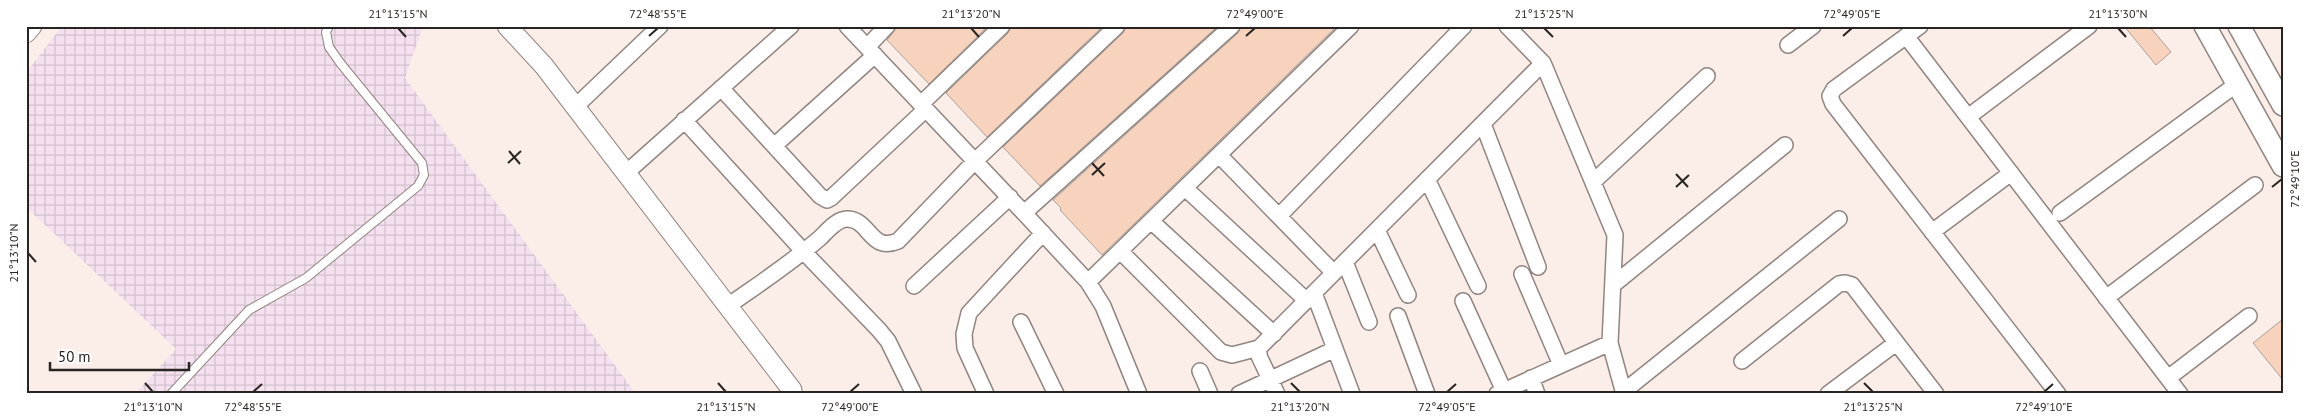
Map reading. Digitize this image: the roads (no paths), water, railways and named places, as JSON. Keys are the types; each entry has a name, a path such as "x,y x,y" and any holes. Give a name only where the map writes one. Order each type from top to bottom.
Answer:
{"main road":[{"path":"2205,26 2283,166"},
{"path":"2239,26 2283,105"}],"street":[{"path":"26,33 32,26"},
{"path":"507,26 544,66 576,107 792,390 792,394"},
{"path":"576,107 660,26"},
{"path":"626,173 791,26"},
{"path":"847,26 1088,282 1103,306 1139,394"},
{"path":"775,145 871,51 887,26"},
{"path":"721,88 820,196 827,200 924,107 1002,26"},
{"path":"728,306 804,252 836,223 846,218 855,220 879,243 889,245 898,241 975,161 1117,26"},
{"path":"1024,213 1232,26"},
{"path":"1088,282 1351,26"},
{"path":"1279,216 1464,26"},
{"path":"1507,26 1543,63 1615,234 1610,343 1623,393 1839,219"},
{"path":"1788,45 1813,26"},
{"path":"1920,26 1834,89 1830,96 1833,104 2058,394"},
{"path":"1968,117 2089,26"},
{"path":"1906,36 2180,394"},
{"path":"1120,251 1221,352 1232,355 1259,348 1543,63"},
{"path":"1593,182 1707,76"},
{"path":"2060,213 2237,84"},
{"path":"684,120 888,341 914,394"},
{"path":"1483,124 1538,267"},
{"path":"1613,286 1785,145"},
{"path":"1219,155 1334,273"},
{"path":"1932,232 2011,173"},
{"path":"1427,179 1478,286"},
{"path":"2106,298 2255,185"},
{"path":"1185,188 1310,297 1335,349 1352,394"},
{"path":"914,286 1010,197"},
{"path":"1151,221 1274,334"},
{"path":"1377,230 1408,295"},
{"path":"986,394 965,348 964,334 970,313 1043,233"},
{"path":"1346,262 1369,322"},
{"path":"1522,274 1561,365"},
{"path":"1742,361 1839,284 1845,283 1852,286 1936,394"},
{"path":"1463,301 1500,392 1610,343"},
{"path":"1398,316 1427,394"},
{"path":"2168,378 2249,316"},
{"path":"1021,322 1056,394"},
{"path":"1828,394 1896,343"},
{"path":"1259,348 1259,356 1277,394"},
{"path":"1240,394 1335,349"},
{"path":"1200,371 1210,394"},
{"path":"1531,378 1537,394"}],"lane":[{"path":"171,394 249,310 306,278 418,186 424,175 422,163 329,47 326,32 329,26"}]}
